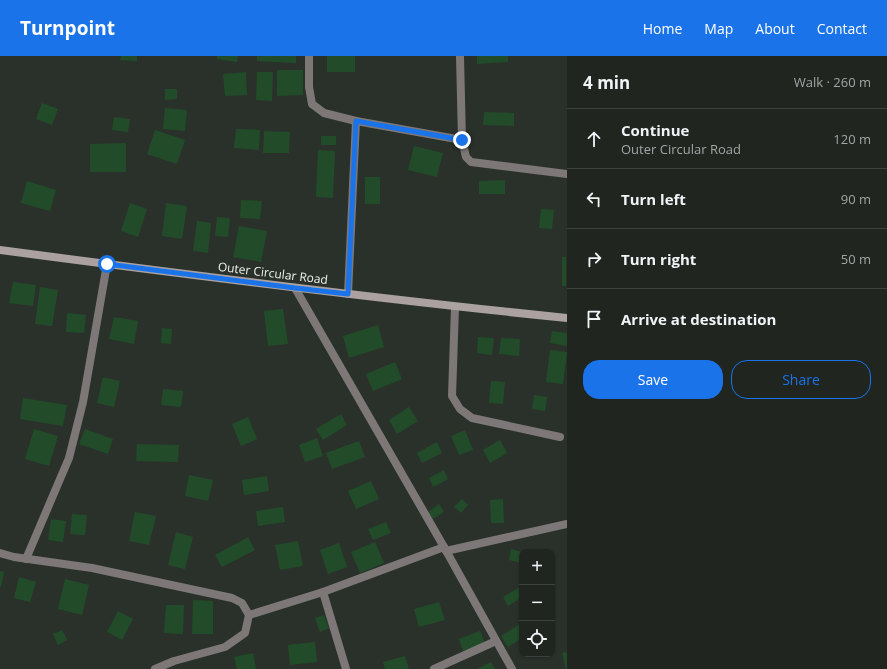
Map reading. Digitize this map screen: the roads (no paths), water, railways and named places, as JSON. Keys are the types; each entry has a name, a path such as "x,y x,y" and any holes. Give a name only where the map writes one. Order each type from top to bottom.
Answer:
{"street":[{"path":"309,56 309,87 312,104 324,113 356,121 462,140"},
{"path":"460,56 462,140 466,157 471,162 567,174"},
{"path":"348,294 356,121"},
{"name":"Outer Circular Road","path":"0,250 295,288 455,307 567,318"},
{"path":"26,559 69,458 83,402 107,264"},
{"path":"295,288 512,669"},
{"path":"455,307 452,396 460,409 472,418 560,437"},
{"path":"249,615 323,592 445,549 567,524"},
{"path":"0,552 14,557 92,568 232,598 242,603 249,615 245,633 225,648 174,661 156,669"},
{"path":"323,592 346,669"},
{"path":"434,669 496,641"}]}
